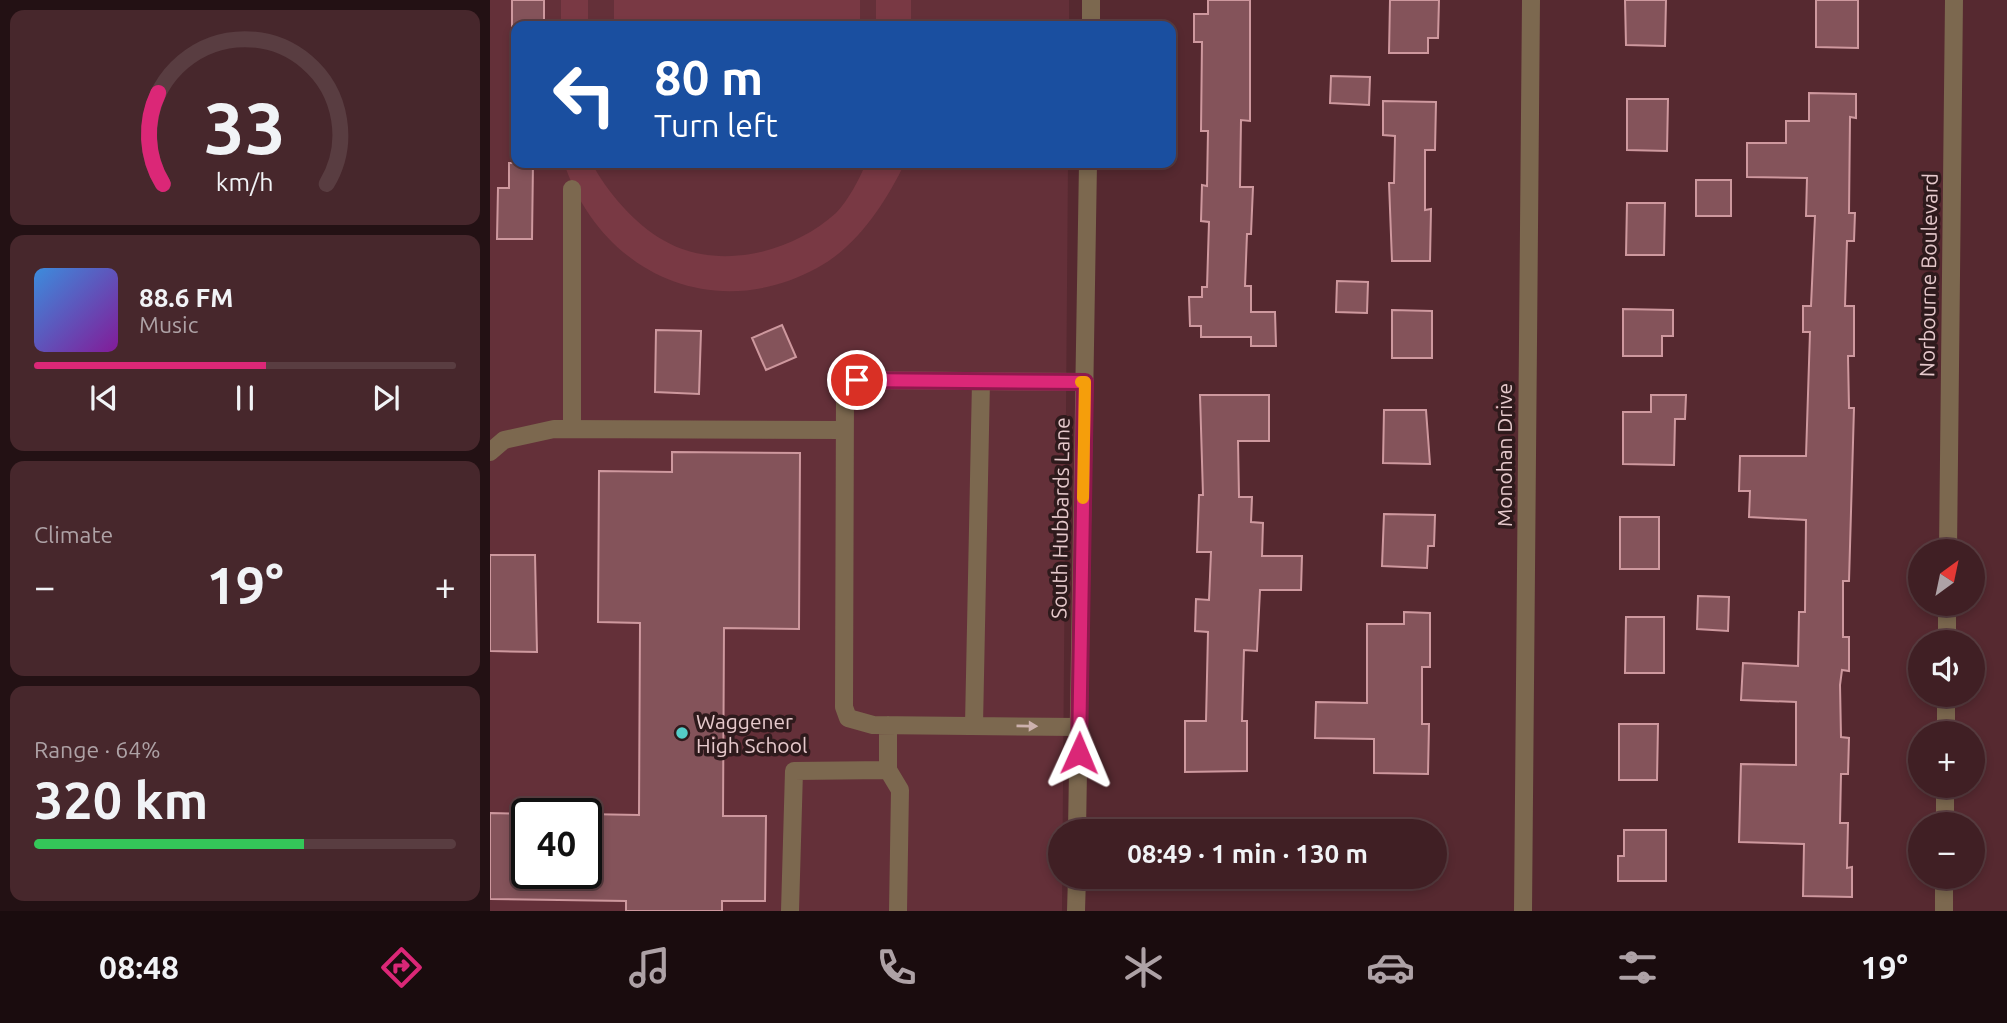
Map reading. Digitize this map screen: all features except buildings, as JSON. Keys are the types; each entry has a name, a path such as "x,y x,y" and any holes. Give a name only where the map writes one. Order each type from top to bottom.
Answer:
{"street":[{"path":"1091,0 1091,21"},
{"name":"Monohan Drive","path":"1523,911 1531,0"},
{"name":"Norbourne Boulevard","path":"1948,539 1954,0"},
{"name":"South Hubbards Lane","path":"1077,819 1088,168"},
{"path":"572,189 572,429"},
{"path":"974,725 981,381"},
{"path":"1079,727 888,725 860,723 848,718 845,712 844,430 845,389 853,382 1085,382"},
{"path":"490,452 504,440 554,429 844,430"},
{"path":"888,725 888,770 900,790 898,911"},
{"path":"790,911 794,771 888,770"},
{"path":"1076,911 1077,889"},
{"path":"1944,889 1944,911"}],"shaded area":[{"path":"490,0 1069,0 1069,21 511,21 511,168 1068,168 1063,819 1048,819 1048,889 1062,889 1062,911 490,911"},
{"path":"561,0 588,0 588,21 561,21"},
{"path":"614,0 860,0 860,21 614,21"},
{"path":"876,0 911,0 911,21 876,21"},
{"path":"566,168 595,168 622,206 642,225 663,240 684,250 707,255 753,254 798,239 818,227 845,202 864,168 902,168 869,222 858,236 832,259 777,284 738,291 700,289 665,278 632,259 604,233 581,201"}],"slow traffic":[{"path":"1081,382 1085,382 1083,498"}],"place":[{"name":"Waggener High School","path":"682,733"}],"route":[{"path":"857,380 1085,382 1079,753"}]}
